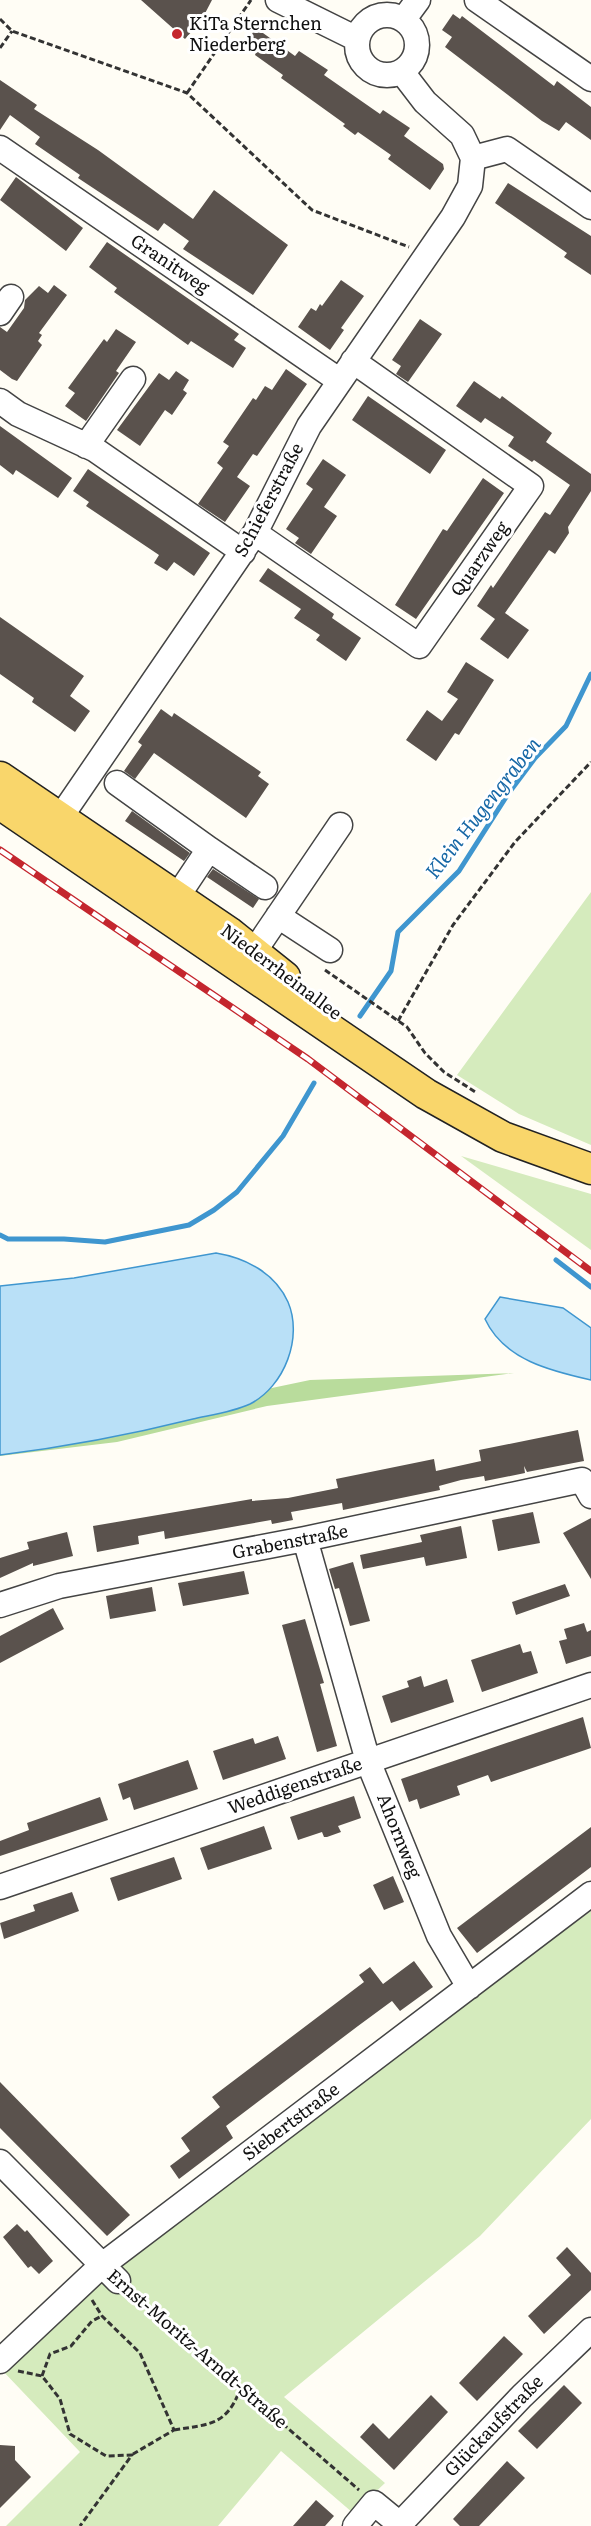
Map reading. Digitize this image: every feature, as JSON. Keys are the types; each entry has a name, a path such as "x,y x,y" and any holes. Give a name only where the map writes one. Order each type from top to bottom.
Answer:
{"main road":[{"name":"Niederrheinallee","path":"0,777 54,827 248,961 337,1014 452,1092 578,1165"},
{"name":"Niederrheinallee","path":"0,804 54,827"}],"street":[{"path":"278,0 357,39"},
{"path":"477,0 591,79"},
{"path":"411,9 412,26 418,46 410,65 402,72 383,75 365,66 360,58 357,39 367,22 375,16 394,15 411,9"},
{"path":"402,72 425,102 462,135 473,158 507,149 591,207"},
{"name":"Granitweg","path":"0,148 346,371"},
{"name":"Schieferstraße","path":"54,827 249,543 309,426 428,254 470,186 473,158"},
{"name":"Quarzweg","path":"249,543 419,646 531,486 346,371"},
{"path":"86,446 134,379"},
{"path":"0,401 18,414 86,446 249,543"},
{"path":"117,783 209,849 266,886"},
{"path":"248,961 340,825"},
{"path":"170,907 209,849"},
{"path":"278,916 330,950"},
{"name":"Grabenstraße","path":"0,1605 59,1586 586,1488"},
{"name":"Ahornweg","path":"305,1539 368,1761 439,1936 469,1987"},
{"name":"Weddigenstraße","path":"0,1887 591,1685"},
{"name":"Siebertstraße","path":"5,2366 81,2284 110,2273 469,1987 591,1894"},
{"name":"Ernst-Moritz-Arndt-Straße","path":"0,2162 110,2273"},
{"name":"Glückaufstraße","path":"401,2525 522,2396 591,2330"},
{"path":"355,2526 374,2503 401,2525"}],"path":[{"path":"187,93 251,0"},
{"path":"0,19 12,31 187,93 312,210 428,254"},
{"path":"0,48 12,31"},
{"path":"398,1021 460,916 515,842 591,762"},
{"path":"355,990 407,1027 425,1053 444,1072 484,1098"},
{"name":"Ernst-Moritz-Arndt-Straße","path":"110,2273 374,2503"},
{"path":"81,2284 102,2316 140,2354 174,2430"},
{"path":"42,2376 50,2354 71,2346 92,2321 102,2316"},
{"path":"5,2366 42,2376 60,2399 70,2434 106,2456 132,2455"},
{"path":"80,2526 132,2455 174,2430 218,2422 234,2406 241,2387"}],"green space":[{"path":"591,892 591,1145 519,1114 457,1075"},
{"path":"461,1156 591,1194 591,1250"},
{"path":"514,1373 267,1406 117,1442 0,1456 0,1441 105,1423 310,1380"},
{"path":"591,1911 591,2119 480,2236 284,2397 385,2483 353,2513 281,2451 218,2526 6,2526 80,2452 1,2369 92,2287 433,2026"}],"water":[{"path":"216,1253 227,1255 258,1268 275,1283 288,1302 292,1316 292,1345 281,1373 262,1396 250,1404 222,1413 97,1440 0,1455 0,1286 74,1278"},
{"path":"500,1297 563,1308 591,1328 591,1380 530,1362 504,1345 493,1333 485,1319"}],"building":[{"path":"141,0 212,0 201,21 185,39"},
{"path":"453,14 460,19 462,16 554,86 557,81 591,107 591,140 566,122 559,131 542,121 445,47 452,37 442,30"},
{"path":"256,28 295,56 299,51 328,70 324,75 380,114 383,110 410,128 404,136 443,164 444,169 430,190 388,159 391,155 358,132 355,135 343,126 345,124 281,78 283,75 255,55 256,52 245,44"},
{"path":"0,80 37,105 34,109 98,150 193,219 214,190 288,245 253,295 183,249 189,241 164,223 158,231 78,178 80,175 35,144 40,137 10,115 0,130"},
{"path":"16,177 83,228 66,251 0,200"},
{"path":"508,183 591,236 591,275 564,257 567,253 495,203"},
{"path":"107,242 239,334 234,340 246,348 233,368 191,341 188,345 114,292 117,288 89,267"},
{"path":"341,280 364,296 341,328 344,330 330,350 298,327 311,308 316,311 320,304 322,306"},
{"path":"54,285 67,295 39,333 42,335 38,341 42,345 17,381 12,379 0,370 0,327 7,332 24,308 25,300 39,286 48,293"},
{"path":"420,319 442,334 408,382 396,374 401,366 392,360"},
{"path":"116,329 136,342 116,371 119,373 86,421 65,406 75,393 68,388 104,339 107,342"},
{"path":"286,369 307,384 257,456 253,454 237,477 250,486 225,522 198,504 223,468 217,463 229,446 223,442 253,398 256,400 265,386 272,390"},
{"path":"176,371 189,380 183,390 187,393 172,415 165,410 140,446 117,430 159,373 169,380"},
{"path":"474,381 500,399 502,396 552,433 546,442 591,474 591,491 568,527 569,533 555,554 549,550 505,613 529,630 508,659 480,639 495,619 477,606 491,585 493,588 545,512 550,515 570,485 534,460 532,462 508,446 514,437 485,418 481,423 456,406"},
{"path":"368,396 446,450 430,474 352,420"},
{"path":"0,426 72,478 58,498 16,470 13,475 0,465"},
{"path":"323,459 346,475 324,507 337,516 311,554 295,543 299,538 286,529 313,489 306,484"},
{"path":"88,469 210,553 194,576 174,562 167,571 154,563 159,555 86,506 89,502 73,491"},
{"path":"483,478 504,493 416,619 395,605 443,529 447,531"},
{"path":"268,568 334,614 332,618 361,638 346,661 316,640 320,635 294,618 301,609 259,581"},
{"path":"0,617 84,676 70,696 90,711 75,732 32,702 34,698 0,674"},
{"path":"466,662 494,680 459,735 455,733 436,761 406,740 427,710 442,721 458,699 447,692"},
{"path":"161,709 172,717 174,713 261,772 258,776 269,784 246,818 154,753 135,779 124,771 142,745 138,742"},
{"path":"132,811 190,853 184,861 125,821"},
{"path":"213,869 259,899 253,908 207,877"},
{"path":"578,1430 584,1461 527,1472 524,1466 525,1473 485,1481 484,1476 461,1480 439,1486 440,1490 343,1510 342,1503 291,1512 293,1520 272,1524 271,1520 165,1539 164,1531 138,1536 139,1544 97,1552 93,1526 252,1499 252,1501 288,1498 338,1488 336,1479 434,1459 436,1471 481,1461 479,1450"},
{"path":"533,1512 540,1543 498,1551 492,1520"},
{"path":"591,1518 591,1579 563,1533"},
{"path":"461,1526 467,1558 426,1566 424,1557 363,1569 360,1555 422,1542 420,1535"},
{"path":"67,1532 73,1556 33,1566 33,1563 0,1578 0,1558 29,1549 27,1542"},
{"path":"353,1562 370,1621 350,1626 339,1588 335,1589 329,1569"},
{"path":"244,1571 249,1594 183,1606 178,1583"},
{"path":"565,1584 570,1596 516,1615 512,1602"},
{"path":"152,1587 156,1611 110,1619 106,1596"},
{"path":"53,1608 64,1629 0,1663 0,1636"},
{"path":"305,1619 324,1683 320,1684 337,1746 317,1752 282,1625"},
{"path":"584,1623 587,1632 591,1630 591,1656 566,1664 559,1641 567,1639 564,1629"},
{"path":"520,1644 523,1653 531,1651 538,1673 482,1692 471,1660"},
{"path":"421,1676 424,1687 447,1679 454,1702 391,1723 382,1696 409,1687 407,1681"},
{"path":"583,1717 591,1748 491,1782 488,1775 457,1786 460,1795 420,1809 417,1799 409,1802 401,1779"},
{"path":"278,1736 286,1759 223,1780 213,1751 253,1738 255,1744"},
{"path":"188,1760 198,1789 134,1810 130,1797 123,1800 118,1784"},
{"path":"354,1796 361,1818 338,1826 341,1832 327,1837 324,1837 322,1832 298,1840 290,1817"},
{"path":"100,1797 108,1820 0,1856 0,1841 29,1830 27,1823"},
{"path":"264,1826 272,1849 208,1870 200,1848"},
{"path":"591,1827 591,1867 477,1953 457,1928"},
{"path":"174,1857 182,1879 118,1901 110,1878"},
{"path":"393,1876 404,1902 384,1910 373,1885"},
{"path":"72,1892 79,1911 4,1939 0,1923 35,1911 33,1905"},
{"path":"414,1961 433,1987 400,2011 392,2001 358,2026 226,2126 233,2138 179,2179 170,2166 190,2151 181,2138 220,2107 212,2097 364,1982 359,1975 370,1967 383,1984"},
{"path":"0,2082 130,2215 107,2236 0,2128"},
{"path":"17,2224 25,2232 27,2230 53,2261 39,2274 31,2266 28,2268 3,2237"},
{"path":"567,2247 591,2273 591,2290 544,2334 528,2316 571,2275 556,2258"},
{"path":"504,2336 523,2354 477,2401 459,2383"},
{"path":"564,2385 582,2403 537,2449 518,2431"},
{"path":"431,2395 448,2412 394,2470 360,2437 373,2423 389,2439"},
{"path":"0,2445 15,2446 15,2460 31,2477 0,2508"},
{"path":"507,2461 525,2478 479,2526 460,2526 453,2519"},
{"path":"316,2500 334,2516 325,2526 293,2526"}],"waterway":[{"name":"Klein Hugengraben","path":"360,1016 391,971 398,932 459,871 508,794 535,758 566,726 591,674"},
{"path":"0,1235 8,1239 105,1242 189,1225 214,1210 237,1192 283,1136 314,1083"},
{"path":"556,1260 591,1287"}],"railway":[{"path":"0,850 308,1059 591,1271"}],"place":[{"name":"KiTa Sternchen Niederberg","path":"177,34"}]}
